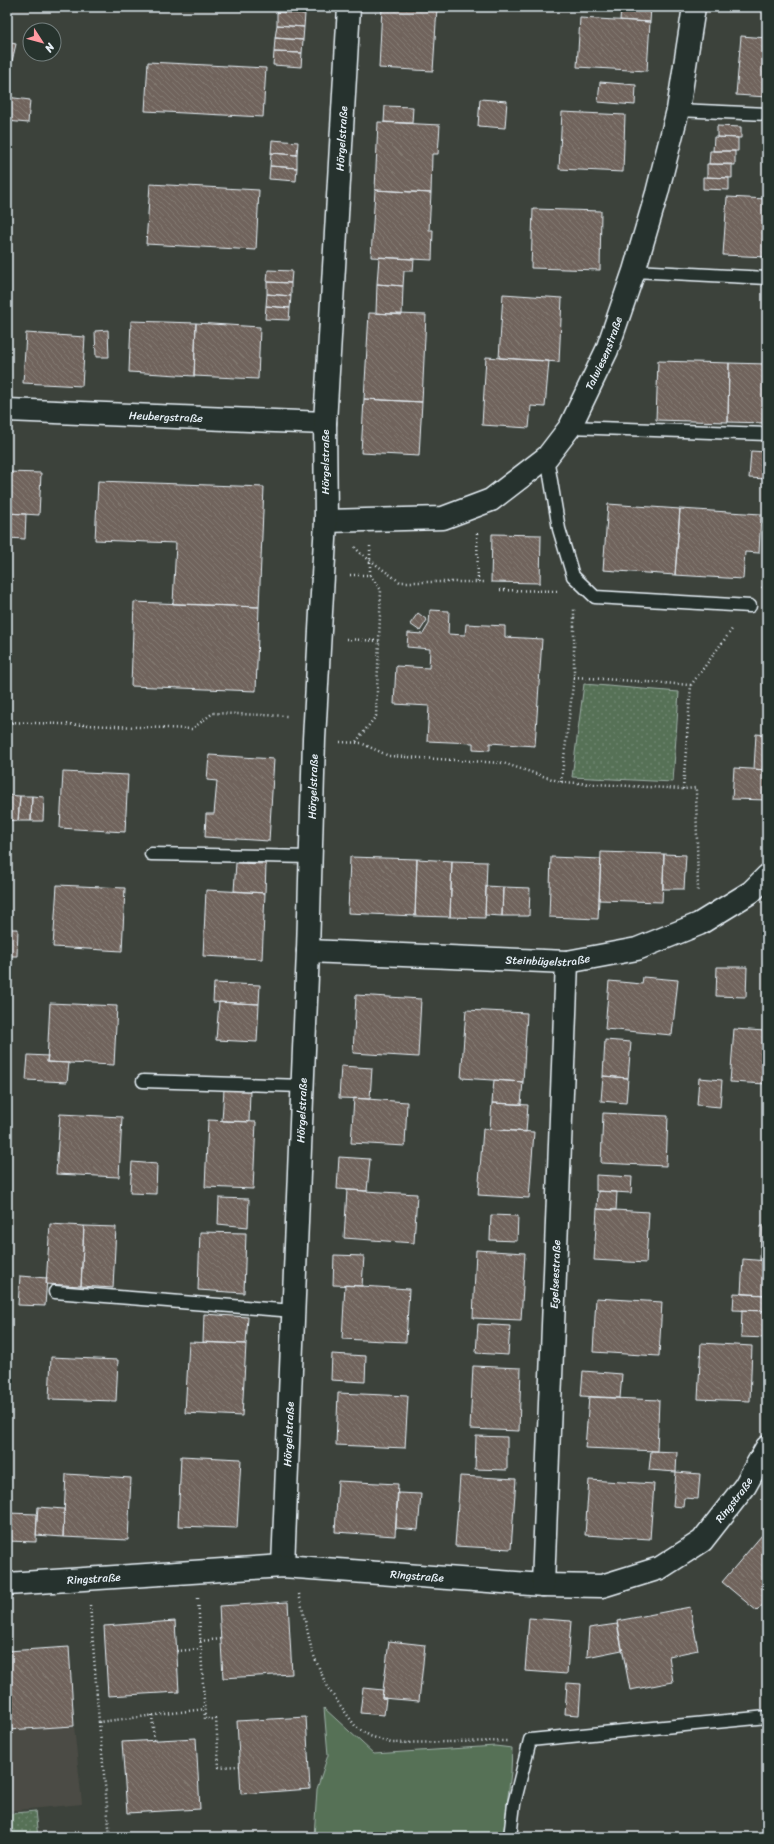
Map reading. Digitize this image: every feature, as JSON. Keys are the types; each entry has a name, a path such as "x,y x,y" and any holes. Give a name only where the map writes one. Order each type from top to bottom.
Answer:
{"street":[{"name":"Hörgelstraße","path":"290,1566 294,1311 308,951 314,739 326,521 325,424 349,7"},
{"name":"Talwiesenstraße","path":"326,521 443,518 490,500 547,457 570,427 607,350 634,271 657,193 678,110 694,7"},
{"name":"Heubergstraße","path":"7,410 325,424"},
{"name":"Steinbügelstraße","path":"308,951 567,962 637,949 699,924 751,892 767,876"},
{"name":"Egelseestraße","path":"543,1585 567,962"},
{"name":"Ringstraße","path":"7,1584 290,1566 543,1585 602,1586 660,1568 702,1541 745,1486 767,1447"}],"lane":[{"path":"678,110 767,114"},
{"path":"634,271 767,278"},
{"path":"570,427 767,434"},
{"path":"547,457 559,529 573,576 595,597 750,606"},
{"path":"151,854 310,857"},
{"path":"143,1081 302,1086"},
{"path":"55,1292 294,1311"},
{"path":"510,1837 514,1804 530,1740 767,1717"}],"path":[{"path":"471,507 478,538 478,582"},
{"path":"360,553 400,582 484,582"},
{"path":"323,574 370,575 381,590 376,716 355,743"},
{"path":"561,782 574,677 573,576"},
{"path":"500,590 574,591"},
{"path":"683,789 691,685 750,606"},
{"path":"319,638 379,641"},
{"path":"574,677 691,685"},
{"path":"7,722 192,729 213,712 315,717"},
{"path":"314,739 361,743 389,756 503,763 561,782 683,789 696,788 699,924"},
{"path":"290,1566 296,1580 312,1651 327,1687 356,1727 370,1736 391,1743 462,1743 530,1740"},
{"path":"88,1578 99,1722 110,1837"},
{"path":"198,1606 205,1719 216,1719 219,1767 239,1766"},
{"path":"200,1641 221,1639"},
{"path":"177,1651 200,1649"},
{"path":"99,1722 205,1709"},
{"path":"152,1715 154,1740"}],"shaded area":[{"path":"69,1647 74,1726 82,1804 7,1811 7,1651"}],"green space":[{"path":"584,684 679,692 673,782 572,777"},
{"path":"324,1708 374,1754 495,1746 512,1748 511,1772 503,1837 314,1837 317,1789 328,1755"},
{"path":"35,1811 38,1837 7,1837 7,1814"}],"building":[{"path":"382,7 437,7 433,71 379,68"},
{"path":"621,7 651,7 650,22 620,20"},
{"path":"277,12 305,14 304,27 277,25"},
{"path":"580,18 650,22 647,71 577,67"},
{"path":"277,25 304,27 303,40 275,38"},
{"path":"741,36 767,38 767,97 736,95"},
{"path":"275,38 303,40 302,53 274,52"},
{"path":"7,42 16,44 9,74 7,74"},
{"path":"274,52 302,53 301,67 273,65"},
{"path":"148,62 266,68 263,117 145,111"},
{"path":"600,82 636,85 635,105 598,102"},
{"path":"7,97 30,100 28,123 7,121"},
{"path":"480,99 507,101 505,128 478,126"},
{"path":"385,106 413,107 412,123 384,122"},
{"path":"562,112 625,115 623,172 559,169"},
{"path":"378,122 440,125 438,154 432,154 431,193 375,190"},
{"path":"717,126 741,127 741,138 717,137"},
{"path":"714,137 738,138 738,151 713,151"},
{"path":"272,140 298,142 297,155 271,153"},
{"path":"710,151 735,151 735,165 709,164"},
{"path":"271,153 297,155 297,168 270,166"},
{"path":"707,164 732,164 732,178 707,177"},
{"path":"270,166 297,168 296,181 269,179"},
{"path":"703,177 729,178 729,190 703,189"},
{"path":"150,184 259,190 256,250 146,244"},
{"path":"375,190 431,193 429,230 433,230 432,260 371,257"},
{"path":"727,197 767,199 767,257 723,255"},
{"path":"533,209 601,211 600,270 531,268"},
{"path":"379,257 414,259 413,271 404,271 403,286 377,284"},
{"path":"268,270 292,271 291,283 267,282"},
{"path":"267,282 291,283 291,296 267,294"},
{"path":"377,284 403,286 402,315 376,313"},
{"path":"267,294 291,296 290,308 266,306"},
{"path":"503,294 562,298 559,362 499,358"},
{"path":"266,306 290,308 289,320 265,319"},
{"path":"369,313 426,315 422,402 364,399"},
{"path":"131,321 196,323 194,376 129,372"},
{"path":"196,323 260,327 258,379 194,376"},
{"path":"108,330 109,357 96,357 95,331"},
{"path":"26,333 85,337 82,386 23,383"},
{"path":"486,357 549,361 545,407 531,406 529,428 482,425"},
{"path":"658,361 729,363 728,422 656,420"},
{"path":"729,363 767,364 767,423 728,422"},
{"path":"364,399 422,402 419,456 361,453"},
{"path":"751,451 767,452 767,479 749,478"},
{"path":"7,472 41,473 39,515 7,513"},
{"path":"98,481 264,487 259,607 173,604 176,543 95,540"},
{"path":"608,504 680,509 675,575 603,570"},
{"path":"680,509 761,514 759,553 745,552 743,579 675,575"},
{"path":"7,513 26,514 25,539 7,538"},
{"path":"492,534 541,535 540,583 491,582"},
{"path":"134,602 259,607 256,691 131,686"},
{"path":"430,610 449,611 448,634 465,635 466,624 505,626 505,637 542,639 535,746 490,743 490,750 473,749 473,743 427,741 429,706 394,704 396,666 429,668 430,649 407,647 408,633 423,634 429,624"},
{"path":"418,613 427,620 420,631 410,624"},
{"path":"756,734 767,735 767,770 754,769"},
{"path":"209,755 274,759 269,841 205,837 206,814 214,814 217,781 207,780"},
{"path":"734,768 767,770 767,800 732,799"},
{"path":"63,772 128,775 125,832 60,828"},
{"path":"7,795 20,796 18,821 7,820"},
{"path":"20,796 32,796 31,821 18,821"},
{"path":"32,796 44,797 43,821 31,821"},
{"path":"601,852 664,854 662,902 599,900"},
{"path":"664,854 686,855 684,889 663,889"},
{"path":"350,857 417,859 415,916 348,913"},
{"path":"551,857 601,859 598,919 549,917"},
{"path":"417,859 452,861 450,917 415,916"},
{"path":"452,861 487,862 485,918 450,917"},
{"path":"236,863 266,864 265,893 234,891"},
{"path":"57,885 125,888 122,951 53,947"},
{"path":"486,886 503,887 502,916 485,915"},
{"path":"503,887 530,888 529,916 502,916"},
{"path":"206,890 265,893 262,959 203,956"},
{"path":"7,929 18,929 17,956 7,956"},
{"path":"717,967 747,967 746,997 716,996"},
{"path":"643,977 678,980 672,1035 605,1029 609,981 642,984"},
{"path":"214,983 260,985 259,1004 213,1002"},
{"path":"356,995 421,999 418,1057 353,1053"},
{"path":"219,1002 259,1004 257,1042 216,1040"},
{"path":"50,1003 117,1006 114,1065 47,1062"},
{"path":"466,1010 527,1013 523,1082 461,1078"},
{"path":"765,1024 767,1024 767,1084 730,1082 734,1029 765,1031"},
{"path":"605,1040 631,1042 628,1078 603,1076"},
{"path":"28,1055 48,1056 47,1062 69,1063 67,1082 26,1080"},
{"path":"341,1066 372,1068 370,1099 339,1098"},
{"path":"603,1076 628,1078 626,1103 601,1101"},
{"path":"699,1078 722,1080 720,1107 697,1105"},
{"path":"494,1080 523,1082 521,1104 492,1103"},
{"path":"224,1089 250,1090 249,1122 222,1121"},
{"path":"354,1098 407,1102 405,1146 351,1143"},
{"path":"492,1103 528,1105 526,1132 490,1129"},
{"path":"603,1113 668,1116 666,1166 601,1163"},
{"path":"60,1114 122,1117 119,1177 56,1174"},
{"path":"208,1120 256,1122 253,1189 205,1187"},
{"path":"483,1129 534,1132 529,1198 478,1195"},
{"path":"339,1157 370,1159 367,1191 337,1189"},
{"path":"132,1162 157,1164 156,1194 130,1193"},
{"path":"596,1175 632,1177 631,1193 596,1191"},
{"path":"347,1190 417,1194 414,1243 344,1238"},
{"path":"598,1191 617,1192 616,1210 597,1209"},
{"path":"219,1198 249,1199 248,1227 218,1224"},
{"path":"597,1209 649,1212 646,1263 594,1260"},
{"path":"491,1215 518,1216 517,1241 490,1240"},
{"path":"50,1224 84,1226 81,1286 46,1284"},
{"path":"84,1226 116,1227 113,1288 81,1286"},
{"path":"761,1226 767,1226 767,1261 760,1260"},
{"path":"200,1232 246,1233 244,1293 198,1290"},
{"path":"476,1250 525,1253 521,1320 473,1318"},
{"path":"334,1255 364,1256 362,1286 333,1285"},
{"path":"743,1259 767,1261 767,1295 741,1294"},
{"path":"20,1276 47,1278 45,1306 18,1305"},
{"path":"345,1285 409,1289 406,1342 342,1339"},
{"path":"734,1293 767,1295 767,1311 733,1310"},
{"path":"596,1298 662,1302 659,1356 593,1352"},
{"path":"742,1310 767,1311 767,1338 741,1337"},
{"path":"204,1314 248,1317 246,1344 203,1342"},
{"path":"478,1324 510,1326 508,1355 476,1353"},
{"path":"189,1342 246,1344 242,1416 185,1413"},
{"path":"701,1343 752,1346 750,1401 698,1399"},
{"path":"332,1354 366,1356 365,1382 331,1380"},
{"path":"51,1357 118,1360 116,1401 49,1399"},
{"path":"473,1366 521,1368 519,1431 470,1429"},
{"path":"583,1371 622,1374 620,1398 581,1396"},
{"path":"338,1393 408,1396 405,1448 336,1445"},
{"path":"589,1397 659,1400 657,1451 585,1448"},
{"path":"476,1436 507,1437 507,1470 475,1469"},
{"path":"651,1451 677,1452 676,1472 649,1470"},
{"path":"181,1456 241,1459 237,1528 178,1526"},
{"path":"676,1472 700,1474 698,1499 684,1498 683,1507 673,1506"},
{"path":"66,1474 131,1478 128,1540 63,1537"},
{"path":"460,1476 516,1479 511,1549 455,1546"},
{"path":"589,1480 654,1484 650,1539 585,1535"},
{"path":"338,1481 398,1484 395,1536 335,1532"},
{"path":"398,1493 421,1494 418,1530 396,1528"},
{"path":"38,1507 64,1509 63,1537 36,1535"},
{"path":"8,1513 37,1514 36,1542 7,1541"},
{"path":"762,1535 767,1539 767,1600 757,1611 722,1582"},
{"path":"288,1602 292,1674 223,1678 219,1606"},
{"path":"690,1607 698,1650 669,1656 673,1682 630,1690 617,1621"},
{"path":"529,1618 571,1621 567,1674 525,1671"},
{"path":"175,1621 179,1692 108,1696 104,1626"},
{"path":"617,1624 622,1650 587,1657 589,1628"},
{"path":"389,1641 425,1645 419,1701 382,1698"},
{"path":"69,1647 74,1726 7,1730 7,1651"},
{"path":"567,1683 581,1684 579,1715 565,1714"},
{"path":"363,1688 383,1690 382,1698 386,1698 384,1715 360,1713"},
{"path":"306,1717 310,1789 241,1794 237,1721"},
{"path":"196,1738 200,1809 127,1813 122,1742"}]}
